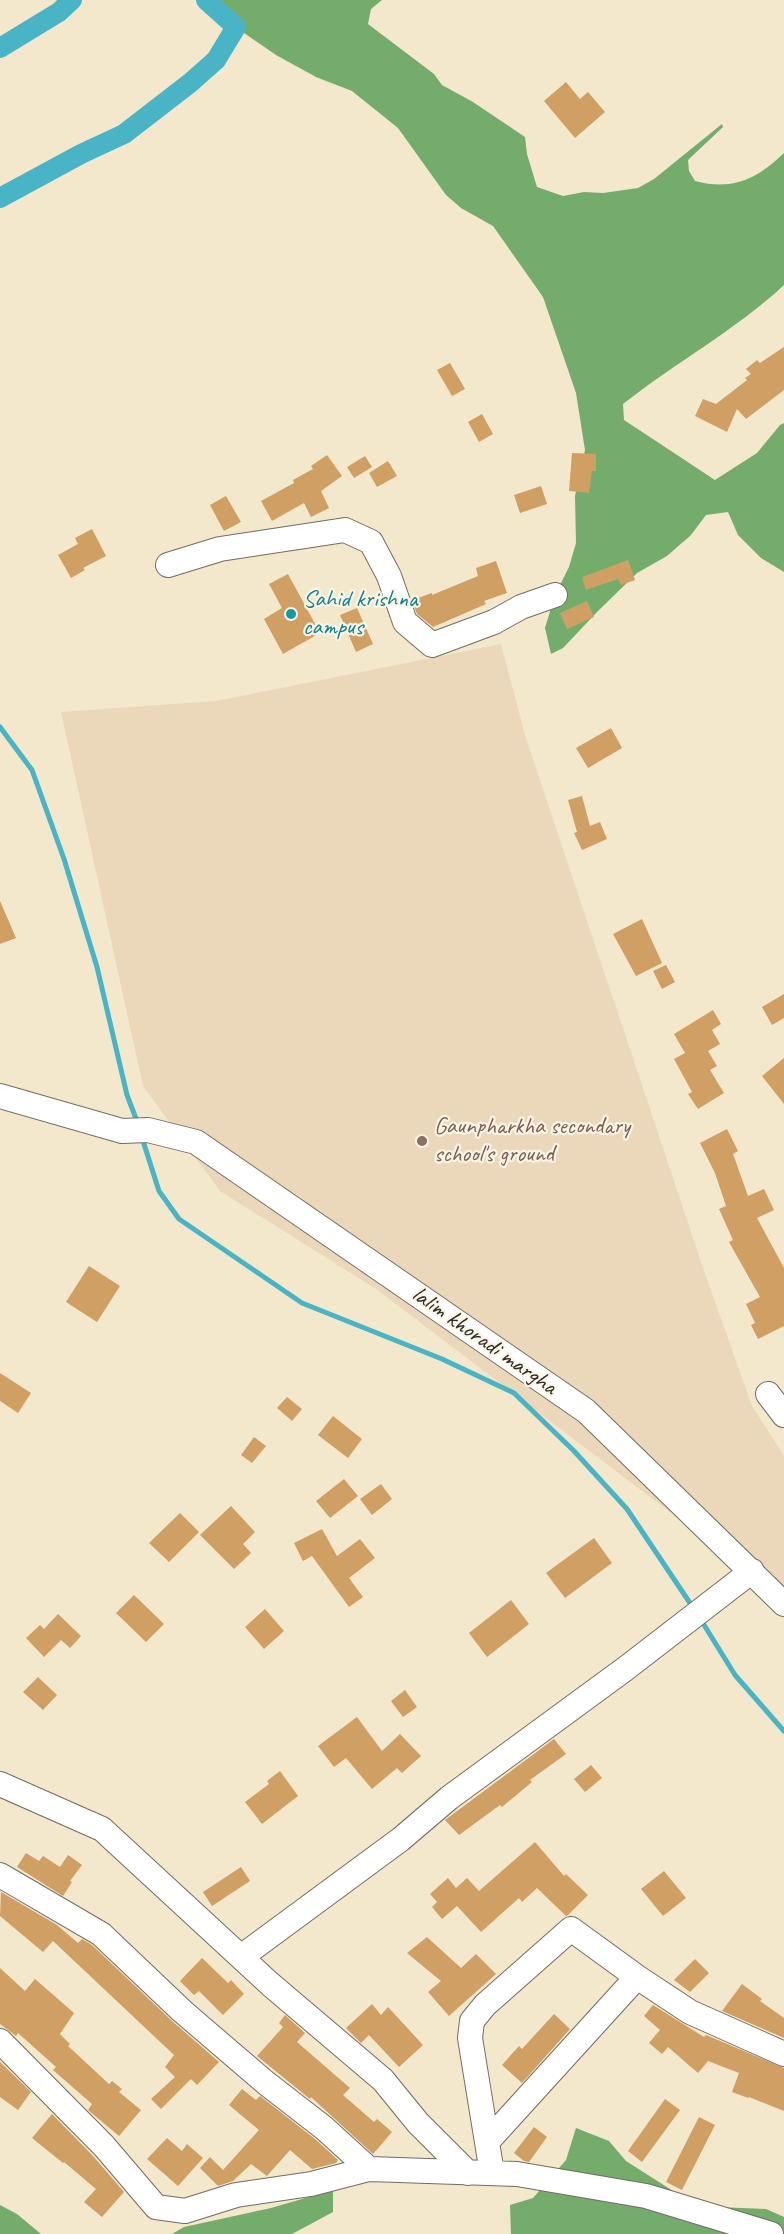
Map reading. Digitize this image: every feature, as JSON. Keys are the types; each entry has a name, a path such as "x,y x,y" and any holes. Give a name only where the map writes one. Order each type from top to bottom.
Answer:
{"street":[{"path":"168,565 220,549 345,530 371,542 389,576 405,622 432,645 495,622 521,607 555,595"},
{"name":"lalim khoradi margha","path":"0,1096 122,1131 148,1130 196,1142 586,1411 784,1604"},
{"path":"768,1394 784,1415"},
{"path":"241,1957 401,1839 449,1798 625,1669 752,1571"},
{"path":"0,1784 102,1829 241,1957 383,2080 417,2123 480,2173"},
{"path":"0,1875 101,1934 182,2011 266,2084 324,2128 369,2169"},
{"path":"480,2173 487,2142 470,2038 472,2021 485,2005 571,1929 690,2012 784,2054"},
{"path":"487,2142 637,1977"},
{"path":"0,2041 104,2146 156,2207 185,2211 236,2194 311,2184 369,2169 517,2174 646,2196 771,2234"}],"shaded area":[{"name":"Gaunpharkha secondary school's ground","path":"501,644 525,735 703,1268 752,1406 784,1456 784,1595 687,1525 376,1289 220,1191 143,1086 61,712 216,701"}],"green space":[{"path":"206,0 382,0 371,9 368,24 434,74 442,85 473,102 525,137 527,154 537,187 563,196 638,188 654,179 722,124 723,127 688,160 689,171 695,181 721,184 744,180 764,170 784,153 784,285 726,331 623,404 624,420 715,480 757,453 784,423 784,572 761,558 738,535 728,512 706,515 691,535 667,556 637,573 563,648 551,654 545,628 555,595 569,567 576,543 575,496 585,450 576,393 543,297 493,226 461,208 446,195 398,128 352,91 316,77 276,55 231,24"},
{"path":"576,2128 609,2141 626,2161 681,2196 717,2207 766,2209 784,2217 784,2234 511,2234 510,2205 533,2198 566,2160"},
{"path":"333,2190 333,2212 292,2234 172,2234 184,2227 271,2208"},
{"path":"0,2205 17,2214 41,2234 0,2234"}],"building":[{"path":"566,82 580,99 588,92 605,112 575,138 544,101"},
{"path":"784,347 784,390 746,419 737,409 727,432 695,416 703,399 716,404 747,380 745,378 751,374 746,369 757,360 760,363"},
{"path":"450,363 465,389 452,396 437,370"},
{"path":"482,414 493,434 479,442 468,422"},
{"path":"572,453 596,454 596,471 592,471 589,493 569,491"},
{"path":"327,455 342,476 321,491 329,508 311,517 304,503 272,521 261,501 294,483 293,480 313,469 311,466"},
{"path":"365,456 372,467 354,478 347,467"},
{"path":"388,461 397,476 377,487 369,473"},
{"path":"541,486 547,504 520,513 514,495"},
{"path":"226,496 241,522 224,531 210,505"},
{"path":"92,529 106,556 83,568 85,570 71,578 58,555 78,544 75,538"},
{"path":"628,560 635,580 621,585 618,579 586,590 582,577"},
{"path":"496,561 507,593 484,601 486,604 433,627 417,614 412,600 432,593 432,595 478,576 476,568"},
{"name":"Sahid krishna campus","path":"288,574 320,633 283,654 264,619 282,608 269,584"},
{"path":"587,601 594,617 567,629 560,613"},
{"path":"357,608 373,644 356,652 340,615"},
{"path":"611,728 622,748 588,768 576,748"},
{"path":"582,796 590,826 600,822 607,839 582,850 574,833 577,832 568,800"},
{"path":"0,901 16,938 0,944"},
{"path":"642,919 662,963 636,976 613,934"},
{"path":"666,965 675,982 662,989 653,971"},
{"path":"784,994 784,1018 772,1025 762,1007"},
{"path":"713,1010 721,1024 712,1030 720,1044 708,1051 717,1066 710,1070 724,1093 698,1109 688,1094 692,1092 674,1059 685,1053 674,1034"},
{"path":"784,1058 784,1104 762,1076"},
{"path":"727,1129 738,1151 733,1154 748,1196 764,1189 774,1210 757,1218 784,1268 784,1326 758,1339 751,1325 755,1323 746,1304 760,1297 729,1242 733,1240 719,1209 726,1206 715,1173 700,1143"},
{"path":"89,1266 120,1286 97,1322 66,1302"},
{"path":"0,1373 31,1393 18,1413 0,1401"},
{"path":"287,1397 302,1409 292,1421 277,1408"},
{"path":"333,1416 362,1439 348,1458 318,1435"},
{"path":"254,1437 266,1446 252,1463 241,1455"},
{"path":"344,1479 358,1496 330,1518 316,1501"},
{"path":"381,1484 392,1499 372,1515 360,1499"},
{"path":"231,1506 255,1532 243,1544 251,1553 234,1569 200,1535"},
{"path":"180,1513 199,1532 169,1562 149,1543"},
{"path":"322,1529 337,1556 360,1539 375,1558 349,1578 363,1597 349,1607 312,1556 303,1561 294,1543"},
{"path":"594,1538 612,1563 565,1598 546,1573"},
{"path":"134,1595 164,1624 146,1642 116,1613"},
{"path":"511,1600 529,1624 487,1657 469,1633"},
{"path":"265,1609 284,1631 264,1649 245,1627"},
{"path":"58,1614 81,1636 70,1648 61,1640 44,1657 26,1638 40,1625 44,1629"},
{"path":"38,1677 57,1695 43,1710 23,1692"},
{"path":"405,1690 417,1707 403,1717 391,1701"},
{"path":"357,1717 382,1751 400,1734 421,1756 402,1773 397,1768 372,1789 346,1758 334,1767 318,1746"},
{"path":"554,1739 566,1754 530,1780 532,1782 502,1807 500,1805 459,1835 445,1820"},
{"path":"591,1765 602,1778 585,1792 574,1779"},
{"path":"280,1771 298,1796 262,1824 245,1802 269,1784 267,1781"},
{"path":"535,1842 564,1876 566,1874 588,1895 568,1915 566,1916 537,1888 522,1902 519,1898 481,1932 457,1906 442,1919 432,1907 437,1902 430,1894 448,1878 456,1888 467,1878 479,1891"},
{"path":"26,1853 39,1861 43,1856 60,1867 68,1855 82,1865 70,1881 72,1882 63,1896 17,1867"},
{"path":"241,1867 250,1881 212,1906 203,1892"},
{"path":"664,1871 686,1898 663,1916 641,1889"},
{"path":"1,1892 57,1925 78,1943 82,1939 92,1945 219,2062 197,2085 191,2079 161,2109 151,2099 175,2077 165,2067 174,2055 53,1941 43,1952 0,1916"},
{"path":"427,1937 461,1968 476,1954 496,1974 449,2016 428,1992 441,1981 407,1953"},
{"path":"202,1958 228,1983 231,1980 244,1994 223,2015 199,1991 194,1995 180,1981"},
{"path":"695,1959 709,1973 690,1992 674,1980"},
{"path":"0,1968 25,1991 35,1979 74,2013 60,2034 70,2044 68,2046 109,2084 112,2081 122,2089 119,2092 141,2110 119,2136 88,2110 92,2104 53,2070 56,2067 18,2033 16,2036 0,2024"},
{"path":"742,1984 762,1999 760,2001 784,2018 784,2038 722,2011"},
{"path":"372,2004 381,2015 388,2007 423,2045 399,2067 369,2035 361,2043 346,2028"},
{"path":"653,2005 704,2037 706,2035 784,2068 784,2111 732,2092 739,2073 708,2061 698,2073 668,2047 662,2054 649,2043 660,2030 644,2016"},
{"path":"554,2014 570,2029 522,2083 502,2065 519,2046 522,2049"},
{"path":"285,2015 305,2033 297,2042 350,2088 343,2095 374,2122 377,2119 392,2132 373,2154 311,2097 310,2099 257,2056 283,2027 279,2023"},
{"path":"0,2062 31,2092 18,2110 0,2097"},
{"path":"242,2089 256,2100 260,2096 315,2139 338,2160 336,2163 312,2169 290,2150 267,2176 251,2164 233,2181 218,2186 200,2168 210,2157 223,2170 259,2130 229,2105"},
{"path":"665,2099 680,2110 642,2162 628,2151"},
{"path":"52,2114 124,2192 102,2217 84,2202 96,2189 32,2138"},
{"path":"699,2117 715,2125 682,2190 666,2182"},
{"path":"534,2127 547,2137 529,2162 524,2161 514,2153"},
{"path":"167,2138 182,2151 187,2144 203,2158 178,2186 147,2159"}],"waterway":[{"path":"0,48 59,12 72,0"},
{"path":"0,198 81,154 124,134 216,60 236,27 206,0"},
{"path":"0,727 32,770 64,859 97,967 127,1095 138,1124"},
{"path":"144,1144 159,1191 179,1219 302,1303 442,1359 514,1393 574,1451 627,1509 694,1609"},
{"path":"701,1620 735,1675 784,1731"}],"place":[{"name":"Sahid krishna campus","path":"291,614"},
{"name":"Gaunpharkha secondary school's ground","path":"422,1141"}]}
